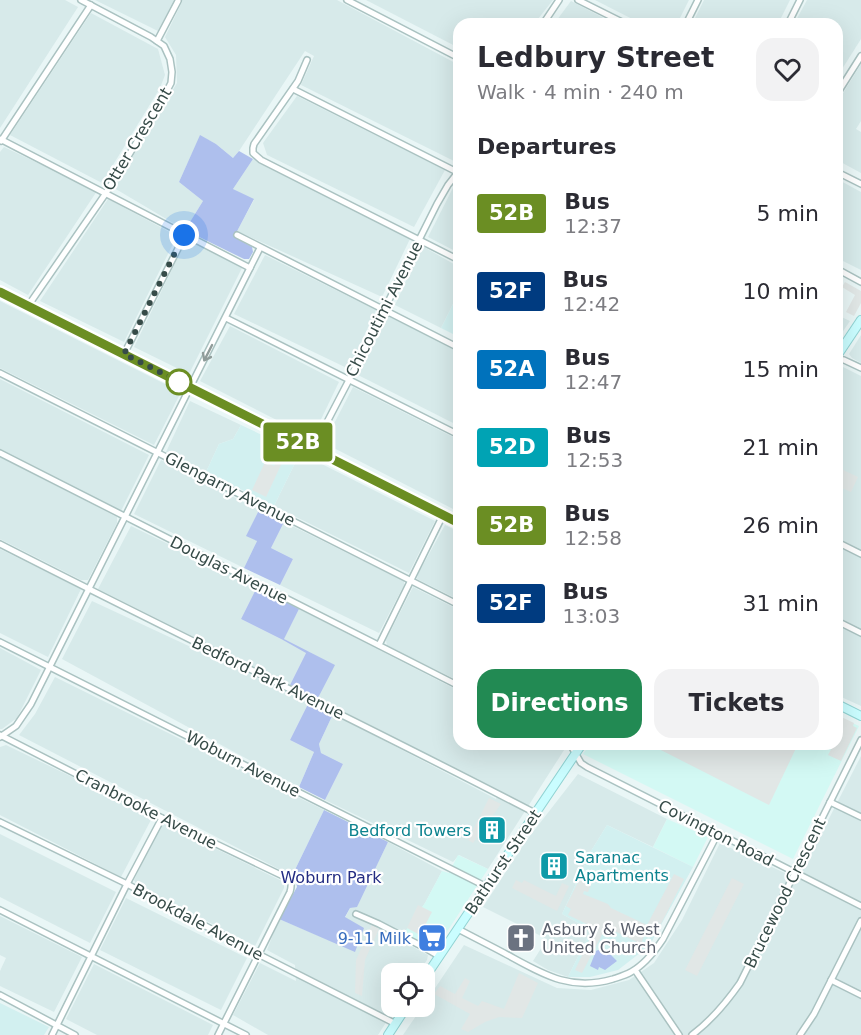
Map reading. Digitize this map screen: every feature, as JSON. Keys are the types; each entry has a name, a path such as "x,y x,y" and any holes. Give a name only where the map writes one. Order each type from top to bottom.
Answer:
{"main road":[{"path":"0,292 453,520"},
{"path":"843,348 861,320"},
{"path":"843,707 861,716"},
{"name":"Bathurst Street","path":"435,963 578,750"},
{"path":"388,1035 400,1017"}],"street":[{"path":"82,0 157,41 178,1"},
{"path":"347,0 453,55"},
{"path":"547,18 559,0"},
{"path":"578,0 614,18"},
{"path":"689,18 698,0"},
{"path":"791,18 800,0"},
{"path":"91,5 1,140 250,268"},
{"name":"Otter Crescent","path":"28,306 106,193 171,83 170,59 164,46 157,41"},
{"path":"843,84 861,56"},
{"path":"308,60 293,89 252,147 253,153 261,160 453,257"},
{"path":"293,89 453,169"},
{"path":"843,175 861,184"},
{"name":"Chicoutimi Avenue","path":"313,449 441,196 453,180"},
{"path":"124,354 184,235"},
{"path":"237,235 453,345"},
{"path":"1,736 11,731 20,722 31,704 260,248"},
{"path":"843,272 861,282"},
{"path":"226,318 453,432"},
{"path":"843,360 861,368"},
{"name":"Glengarry Avenue","path":"0,374 453,602"},
{"name":"Douglas Avenue","path":"0,453 453,683"},
{"path":"379,645 443,515"},
{"name":"Bedford Park Avenue","path":"0,544 535,813"},
{"path":"843,545 861,554"},
{"path":"843,624 861,633"},
{"name":"Woburn Avenue","path":"0,642 487,887"},
{"name":"Cranbrooke Avenue","path":"1,736 162,818 285,877 291,884 290,892 258,954"},
{"name":"Brucewood Crescent","path":"692,1035 707,1024 740,983 861,740"},
{"name":"Covington Road","path":"576,753 581,763 588,768 861,906"},
{"path":"830,802 861,817"},
{"path":"52,1035 162,818"},
{"name":"Brookdale Avenue","path":"0,822 127,884 396,1024"},
{"path":"458,929 535,970 559,980 591,983 615,978 635,970 663,939 718,833"},
{"path":"0,910 246,1035"},
{"path":"356,914 440,956"},
{"path":"800,1035 861,921"},
{"path":"218,1035 258,954"},
{"path":"635,970 679,1035"},
{"path":"831,980 861,995"},
{"path":"0,995 75,1035"}],"shaded area":[{"path":"0,0 65,0 78,7 0,128"},
{"path":"95,0 174,0 158,31"},
{"path":"181,0 337,0 453,62 453,161 301,85 314,56 305,51 233,158 216,144 200,136 179,182 203,201 185,230 114,188 177,83 176,55 165,37"},
{"path":"366,0 553,0 539,18 453,18 453,45"},
{"path":"595,0 689,0 680,18 630,18"},
{"path":"704,0 790,0 781,18 695,18"},
{"path":"807,0 861,0 861,39 843,68 843,18 797,18"},
{"path":"571,1 604,18 558,18"},
{"path":"91,13 158,49 165,75 160,88 102,183 10,135"},
{"path":"861,64 861,121 856,129 861,132 861,173 843,163 843,93"},
{"path":"297,96 445,170 414,227 267,155 263,143"},
{"path":"4,147 97,191 28,295 0,280 0,152"},
{"path":"253,159 410,239 382,297 237,231 254,200 233,189"},
{"path":"843,182 861,192 861,270 843,261"},
{"path":"453,188 453,250 428,237"},
{"path":"108,199 177,236 124,342 40,301"},
{"path":"187,239 242,268 189,374 134,347"},
{"path":"422,246 453,264 453,304 441,328 395,305"},
{"path":"265,255 376,310 349,369 234,314"},
{"path":"845,282 861,291 861,303 854,316 846,312 855,295 843,285"},
{"path":"0,301 181,392 154,445 0,368"},
{"path":"453,304 453,334 441,328"},
{"path":"388,316 453,349 453,423 358,375"},
{"path":"843,318 850,321 843,331"},
{"path":"230,326 339,382 312,438 200,381"},
{"path":"861,335 861,363 849,354"},
{"path":"843,367 861,376 861,706 843,698"},
{"path":"0,379 149,455 121,511 0,450"},
{"path":"353,387 453,437 453,509 324,443"},
{"path":"190,401 241,425 233,439 219,444 206,472 166,452"},
{"path":"241,425 300,453 274,506 206,472 219,444 233,439"},
{"path":"283,448 288,450 266,497 252,490 265,462 274,466"},
{"path":"300,453 435,521 409,573 274,506"},
{"path":"0,457 117,517 117,523 88,580 81,580 0,539"},
{"path":"161,460 259,510 247,535 257,541 244,568 134,514"},
{"path":"843,470 858,477 851,492 843,489"},
{"path":"284,522 404,581 379,633 280,585 293,559 271,548"},
{"path":"445,525 453,529 453,597 417,579"},
{"path":"131,526 257,587 241,619 283,640 299,609 453,688 453,750 564,750 488,869 459,855 453,862 325,800 343,764 321,753 319,744 333,714 496,799 499,792 318,698 334,665 307,651 290,685 98,589"},
{"path":"0,549 81,589 48,657 0,633"},
{"path":"413,587 453,607 453,678 387,646 386,640"},
{"path":"92,601 309,702 290,740 314,752 299,787 62,659"},
{"path":"0,648 41,670 17,718 2,729 0,729"},
{"path":"55,677 324,810 292,876 19,735 35,714"},
{"path":"843,718 854,723 853,726 857,728 841,761 828,755 831,750 843,750"},
{"path":"843,719 859,726 793,859 583,754 586,750 843,750"},
{"path":"6,745 153,816 121,877 0,815 0,747"},
{"path":"661,750 795,750 769,805"},
{"path":"861,756 861,1035 403,1035 415,1017 435,1017 435,988 464,945 557,988 591,990 629,980 654,963 682,920 720,843 798,879"},
{"path":"578,774 667,819 653,847 607,825 591,851 562,914 591,930 568,977 548,970 533,961 547,939 483,907 526,841"},
{"path":"489,798 501,804 473,843 468,840"},
{"path":"667,819 708,837 693,867 653,847"},
{"path":"165,824 284,882 284,888 255,946 137,885 134,880 159,828"},
{"path":"607,825 693,867 651,943 645,949 618,970 590,977 568,977 591,930 562,914 591,851"},
{"path":"0,834 116,892 90,943 0,897"},
{"path":"388,842 442,871 425,903 400,940 428,955 427,960 425,963 381,963 381,1017 390,1017 378,1035 268,1035 233,1015 260,963 296,981 295,965 267,950 279,919 355,951 345,918 350,908 357,906"},
{"path":"458,855 488,869 435,950 404,933 425,903 442,871 449,873"},
{"path":"582,874 589,877 587,882 591,885 588,892 584,891 583,894 608,904 611,908 647,925 674,874 684,879 661,924 656,922 652,933 646,931 641,944 606,927 582,973 575,970 595,928 568,915 571,909 566,906"},
{"path":"732,878 744,884 697,976 685,970"},
{"path":"516,880 522,883 524,880 556,896 562,883 569,886 557,911 512,888"},
{"path":"126,898 247,958 221,1010 100,950"},
{"path":"418,905 432,912 420,935 407,928"},
{"path":"0,916 82,957 54,1012 0,986 0,971 6,958 0,955"},
{"path":"372,924 379,929 365,960 362,996 355,993 356,960"},
{"path":"94,964 213,1025 208,1035 97,1035 66,1019"},
{"path":"519,973 538,983 522,1018 499,1017 468,1032 461,1029 470,1014 435,993 440,986 455,994 465,978 470,981 462,998 478,1006 482,1001 504,1009"},
{"path":"0,1003 49,1027 44,1035 0,1035"}],"green space":[{"path":"200,135 233,158 239,151 253,159 233,189 254,199 234,237 252,247 253,252 249,259 244,259 185,230 203,201 179,182"},
{"path":"259,510 284,522 271,548 293,559 280,585 244,568 257,541 246,536"},
{"path":"257,587 299,609 284,639 335,665 318,698 290,685 306,653 241,619"},
{"path":"309,702 333,714 319,744 321,753 343,764 325,800 299,787 314,752 290,740"},
{"name":"Woburn Park","path":"324,810 388,842 357,907 350,908 345,917 364,928 355,952 279,919 297,887 292,876"},
{"path":"598,950 611,955 617,961 605,970 599,967 598,970 590,966"}],"bus line":[{"name":"52B","path":"0,292 453,520"}],"place":[{"name":"Bedford Towers","path":"492,830"},
{"name":"Saranac Apartments","path":"554,866"},
{"name":"9-11 Milk","path":"432,938"},
{"name":"Asbury & West United Church","path":"521,938"}],"route":[{"path":"179,382 184,384 124,354 184,235"}]}
